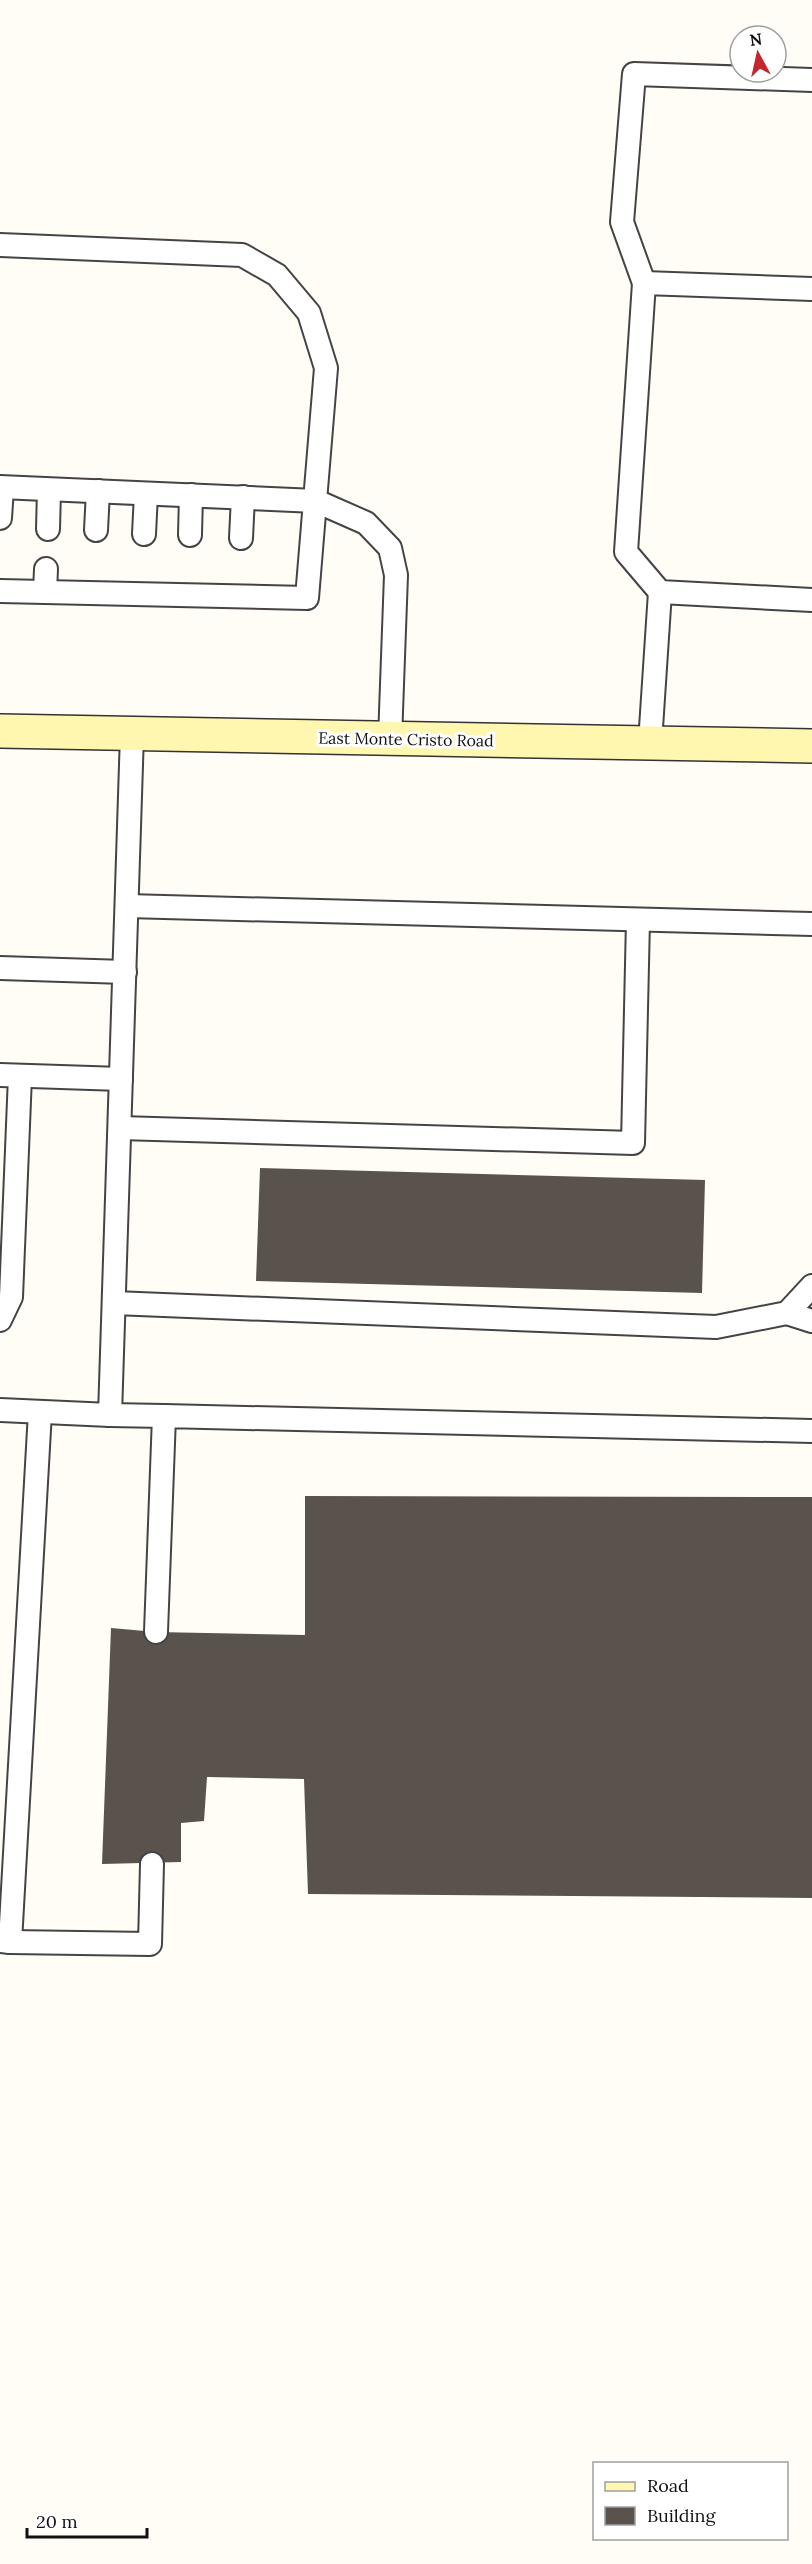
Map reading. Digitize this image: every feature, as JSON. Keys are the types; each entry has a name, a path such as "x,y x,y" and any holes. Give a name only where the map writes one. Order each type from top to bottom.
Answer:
{"main road":[{"name":"East Monte Cristo Road","path":"0,731 812,746"}],"lane":[{"path":"650,743 660,592 626,552 644,283 622,222 634,74 812,80"},
{"path":"0,245 242,255 277,275 309,313 326,368 307,598 239,588 142,584 94,583 45,592 0,591"},
{"path":"644,283 812,289"},
{"path":"0,518 1,488 316,501 366,523 390,548 396,574 390,739"},
{"path":"48,529 49,490"},
{"path":"96,530 98,492"},
{"path":"144,534 146,494"},
{"path":"190,535 191,495"},
{"path":"241,538 243,497"},
{"path":"45,592 46,569"},
{"path":"660,592 812,600"},
{"path":"110,1415 132,734"},
{"path":"127,906 812,924"},
{"path":"120,1128 633,1143 638,920"},
{"path":"0,968 125,972"},
{"path":"0,1320 11,1297 10,1075 121,1079"},
{"path":"787,1313 812,1286"},
{"path":"114,1303 716,1327 787,1313 812,1321"},
{"path":"0,1410 110,1415 812,1431"},
{"path":"40,1412 5,1941 150,1944 152,1864"},
{"path":"156,1632 164,1416"}],"building":[{"path":"260,1168 705,1180 702,1293 256,1281"},
{"path":"305,1496 812,1497 812,1898 308,1894 304,1779 207,1777 204,1821 181,1823 181,1862 102,1864 111,1628 156,1632 305,1635"}]}
